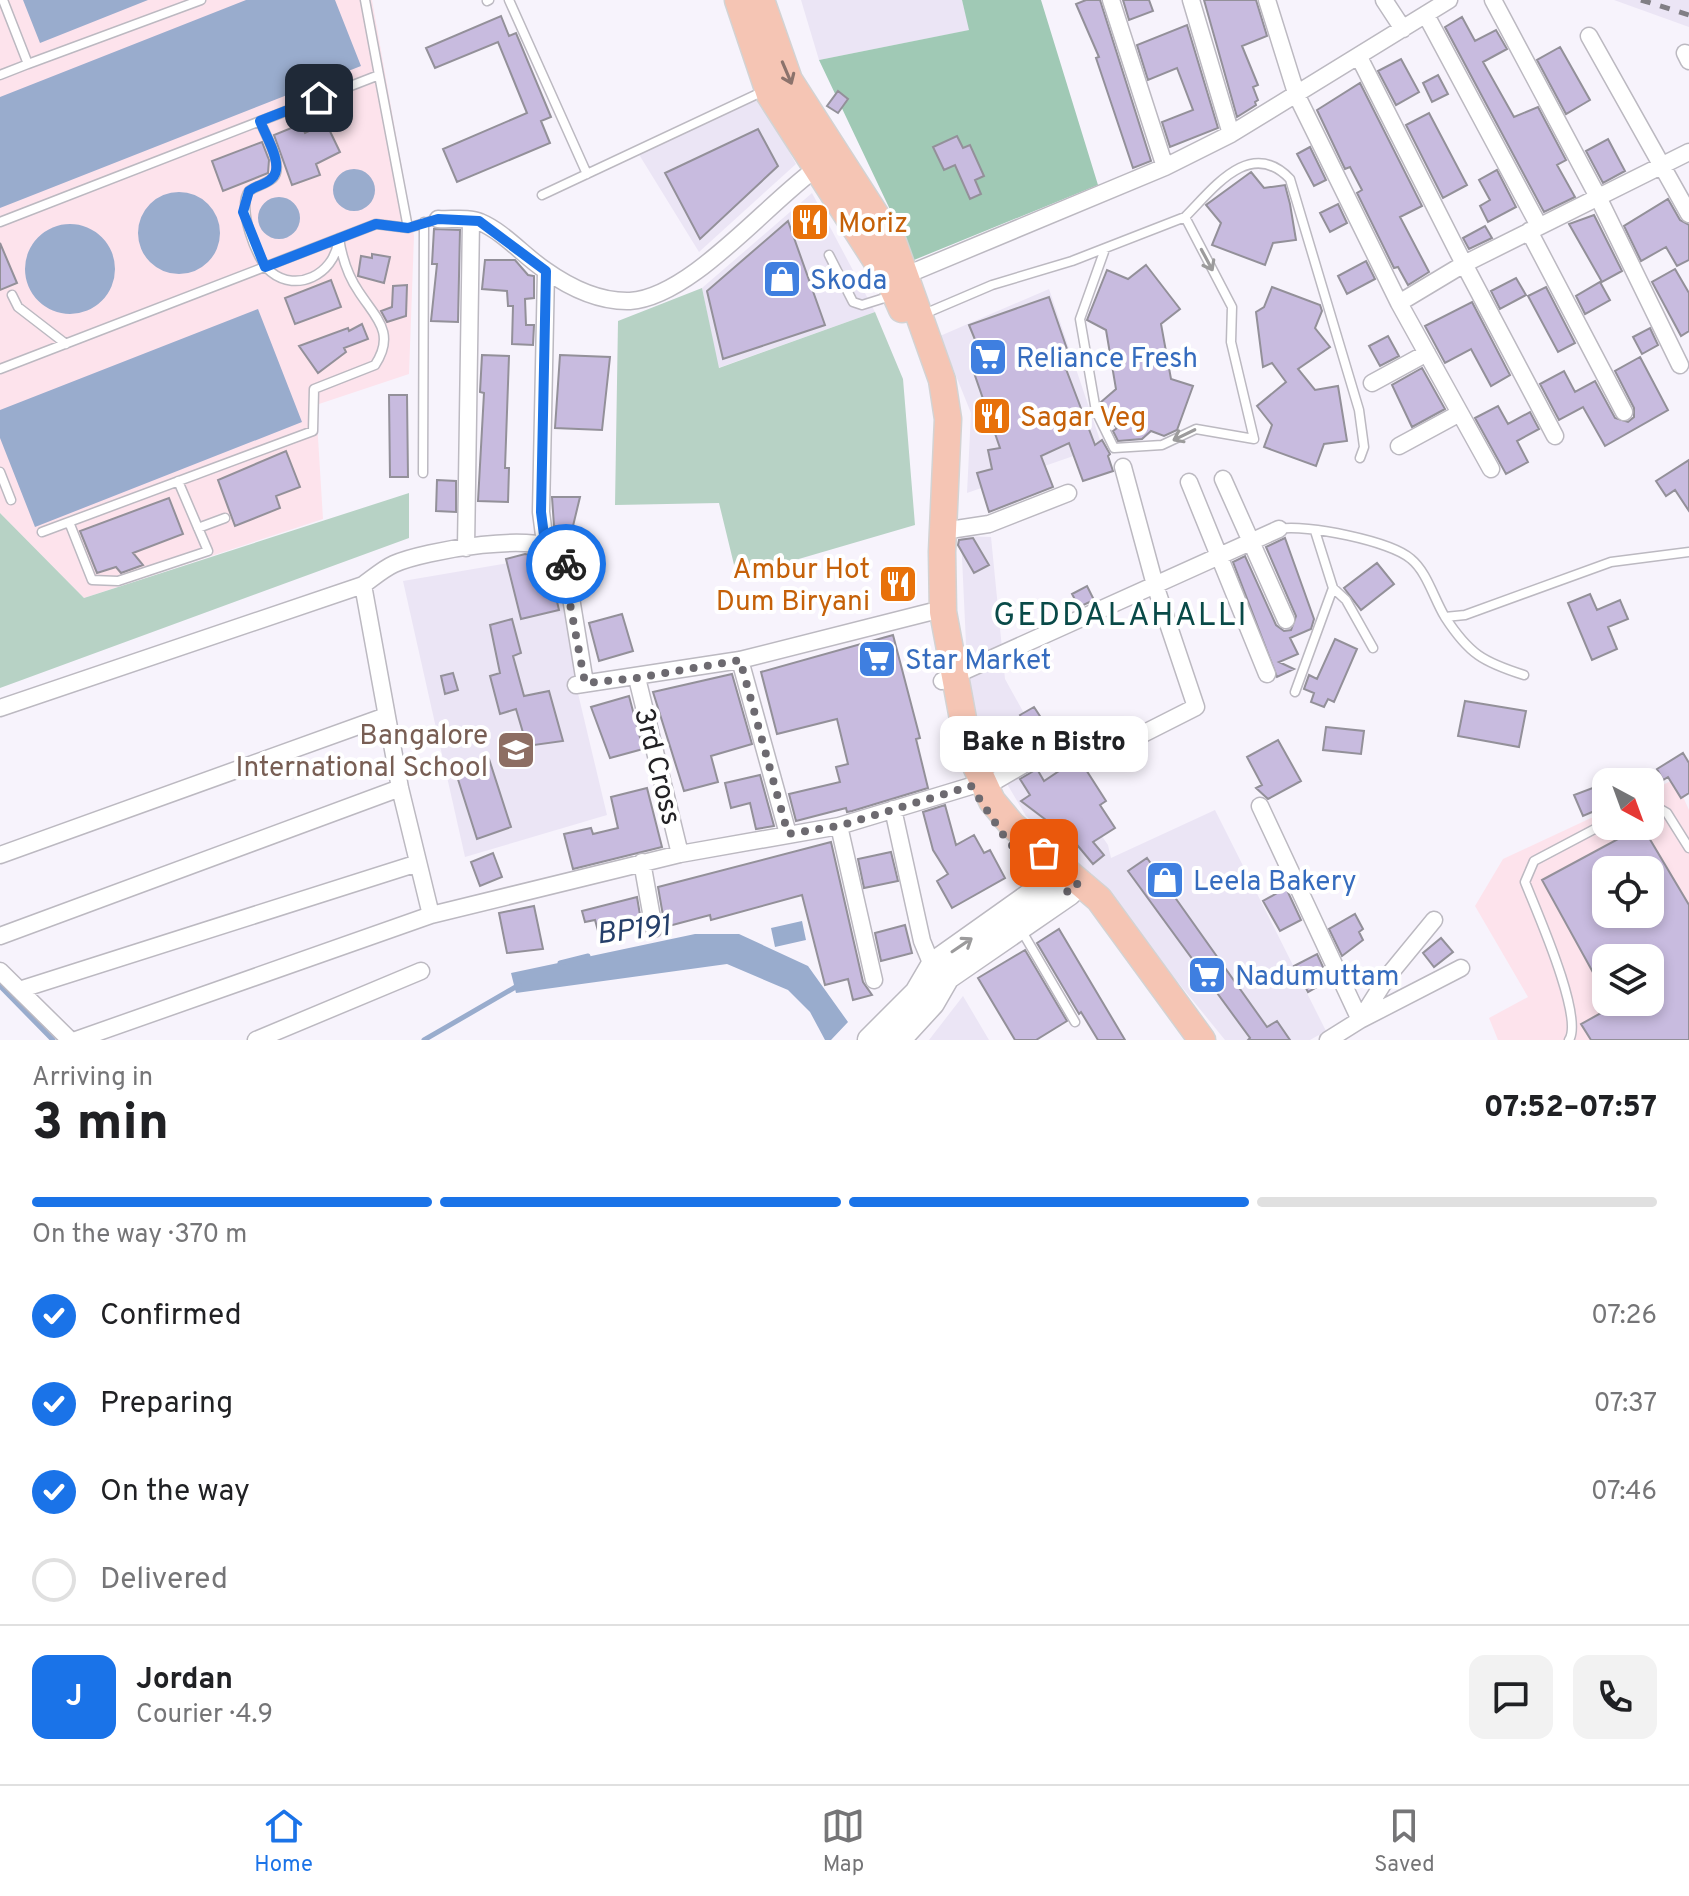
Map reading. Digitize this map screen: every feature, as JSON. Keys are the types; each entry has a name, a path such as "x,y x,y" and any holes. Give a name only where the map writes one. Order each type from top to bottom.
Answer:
{"main road":[{"path":"738,0 768,89 920,316 942,380 948,419 936,612"},
{"path":"761,0 789,80 893,242 897,284 928,384 934,422 936,612 947,679 978,786 1067,882 1180,1040"},
{"path":"898,1040 932,1003 947,977 1019,927 1067,882"},
{"path":"870,1040 917,993 934,964 1067,882"},
{"path":"1067,882 1099,899 1202,1040"}],"street":[{"path":"1111,0 1165,167"},
{"path":"1191,0 1231,134"},
{"path":"1267,0 1297,96 1399,303 1491,469"},
{"path":"1384,0 1403,29"},
{"path":"897,284 1165,167 1231,134 1449,0"},
{"path":"1493,0 1598,197 1680,365"},
{"path":"1426,15 1624,412"},
{"path":"1589,36 1689,214"},
{"path":"1359,57 1555,436"},
{"path":"1399,303 1464,264 1689,152"},
{"path":"431,221 471,220 487,226 546,271 596,298 632,301 674,287 722,250 785,190 818,167"},
{"path":"466,548 471,220"},
{"path":"545,543 541,512 546,271"},
{"path":"1372,383 1427,353"},
{"path":"1399,446 1460,413"},
{"path":"1113,749 1196,707 1155,585 1123,467"},
{"path":"1223,479 1286,620"},
{"path":"1189,482 1267,674"},
{"path":"943,531 989,524 1068,493"},
{"path":"947,679 1279,529"},
{"path":"0,708 363,585 393,564 466,548 545,543 564,555 580,684 637,678 740,660 936,612"},
{"path":"363,585 400,788 431,915"},
{"path":"740,660 788,834"},
{"name":"3rd Cross","path":"637,678 680,854"},
{"path":"0,855 386,716"},
{"path":"0,971 73,1040 431,915 514,897 642,862 839,826 978,786 1040,755"},
{"path":"0,936 400,788"},
{"path":"1260,806 1360,1020"},
{"path":"893,809 922,941 929,958"},
{"path":"839,826 874,980"},
{"path":"642,862 654,929"},
{"path":"19,990 418,863"},
{"path":"1360,1020 1388,976 1434,920"},
{"path":"1328,1040 1461,968"},
{"path":"256,1040 421,971"}],"lane":[{"path":"3,0 28,64"},
{"path":"0,75 201,0"},
{"path":"365,0 408,228"},
{"path":"509,0 587,174"},
{"path":"0,222 379,75"},
{"path":"542,195 768,89"},
{"path":"260,121 277,164 276,172 271,179 249,191 243,212 265,267 289,280 316,276 335,256 339,238"},
{"path":"920,316 992,285 1105,249 1185,217 1224,178 1243,165 1260,162 1278,166 1290,179 1359,410 1364,447 1360,458"},
{"path":"1105,249 1080,319 1096,411 1114,448 1162,445 1196,429 1254,439 1231,342 1232,307 1185,217"},
{"path":"0,369 376,224 408,228 431,221 423,473"},
{"path":"42,532 313,431 314,389 375,365 380,357 384,328 352,280 339,238"},
{"path":"829,255 853,302 862,305 897,284"},
{"path":"12,295 18,307 66,344"},
{"path":"0,472 11,500"},
{"path":"69,522 92,580 118,581 208,551 178,481"},
{"path":"198,528 225,518"},
{"path":"1279,529 1291,527 1315,531 1398,550 1420,568 1445,617 1475,655 1487,663 1524,675"},
{"path":"1315,531 1333,588 1346,600 1373,648"},
{"path":"1445,617 1465,615 1611,562 1689,552"},
{"path":"1295,692 1333,588"},
{"path":"1664,811 1689,848"},
{"path":"1569,1040 1573,1022 1554,957 1525,882 1534,861 1592,830"},
{"path":"1019,927 1075,1022"}],"shaded area":[{"path":"0,0 372,0 414,236 409,374 316,405 323,519 84,598 0,513"},
{"path":"801,0 962,0 970,30 819,60"},
{"path":"1614,0 1689,0 1689,27"},
{"path":"755,90 796,164 699,252 635,148"},
{"path":"812,193 875,312 718,368 702,288"},
{"path":"1049,289 1102,446 967,493 971,413 940,336"},
{"path":"961,536 991,537 1005,679 1051,762 1108,845 1111,858 1215,810 1326,1031 1310,1040 1225,1040 1089,873 1026,816 987,750 968,687"},
{"name":"Bangalore International School","path":"556,555 576,685 607,815 465,857 403,581"},
{"path":"1675,779 1689,810 1689,1040 1498,1040 1489,1018 1528,997 1475,906 1503,859 1592,818 1592,840 1664,840 1664,784"},
{"path":"963,996 989,1040 929,1040"}],"green space":[{"path":"962,0 1041,0 1098,185 914,260 819,60 969,30"},
{"path":"702,288 719,368 875,312 903,379 915,525 737,577 719,503 615,505 618,321"},
{"path":"409,493 409,538 0,688 0,513 84,598"}],"water":[{"path":"23,0 148,0 40,43"},
{"path":"246,0 335,0 361,66 0,208 0,97"},
{"path":"354,169 369,175 375,190 369,205 354,211 339,205 333,190 339,175"},
{"path":"179,192 195,195 208,204 217,217 220,233 217,249 208,262 195,271 179,274 163,271 150,262 141,249 138,233 141,217 150,204 163,195"},
{"path":"279,197 294,203 300,218 294,233 279,239 264,233 258,218 264,203"},
{"path":"70,224 87,227 102,237 112,252 115,269 112,286 102,301 87,311 70,314 53,311 38,301 28,286 25,269 28,252 38,237 53,227"},
{"path":"258,309 302,422 35,527 0,438 0,410"},
{"path":"802,921 806,940 775,947 771,928"},
{"path":"695,934 739,934 808,966 848,1022 831,1040 825,1040 810,1012 788,990 727,964 516,993 511,973"}],"building":[{"path":"1100,0 1151,161 1133,168 1096,58 1099,57 1076,4"},
{"path":"1123,0 1149,0 1153,11 1129,20"},
{"path":"1204,0 1256,0 1267,36 1242,46 1258,85 1253,87 1258,100 1256,105 1237,117"},
{"path":"501,16 509,36 516,33 551,117 541,121 550,143 457,182 443,149 527,113 498,42 435,68 426,48"},
{"path":"1462,17 1475,41 1496,30 1507,49 1483,62 1514,117 1538,107 1566,160 1557,165 1575,197 1544,212 1445,27"},
{"path":"1187,25 1218,128 1170,147 1162,122 1193,110 1177,68 1148,80 1137,45"},
{"path":"1560,47 1590,100 1566,114 1537,60"},
{"path":"1401,59 1419,92 1396,105 1378,71"},
{"path":"1438,75 1448,94 1432,102 1423,83"},
{"path":"1360,83 1422,206 1400,217 1429,272 1408,285 1398,267 1394,268 1357,193 1362,190 1350,167 1345,169 1317,110"},
{"path":"838,91 848,99 838,113 827,106"},
{"path":"1429,113 1467,185 1443,198 1406,125"},
{"path":"326,123 340,152 316,164 320,175 292,185 274,135 301,124 305,133"},
{"path":"758,129 778,166 700,239 665,173"},
{"path":"957,136 963,148 970,145 984,176 975,180 981,194 970,199 955,165 944,170 933,147"},
{"path":"1608,139 1625,171 1603,183 1586,151"},
{"path":"262,142 269,160 268,173 223,191 212,161"},
{"path":"1310,147 1326,180 1314,186 1297,154"},
{"path":"1497,170 1516,207 1488,222 1480,206 1490,200 1479,180"},
{"path":"1251,172 1264,188 1285,185 1296,240 1273,243 1265,265 1212,245 1221,223 1206,205"},
{"path":"1668,199 1680,220 1689,225 1689,260 1677,266 1666,247 1641,261 1624,226"},
{"path":"1338,204 1347,223 1330,232 1320,213"},
{"path":"1594,215 1622,271 1602,282 1569,224"},
{"path":"788,221 825,325 723,359 707,291"},
{"path":"1485,226 1492,238 1469,249 1463,238"},
{"path":"434,229 460,230 458,322 431,321 437,264 432,264"},
{"path":"0,243 17,283 0,290"},
{"path":"372,254 390,257 384,283 358,276 361,256 372,258"},
{"path":"485,260 515,260 528,275 534,276 534,298 525,299 526,325 534,325 533,345 512,344 513,306 508,306 507,291 482,289"},
{"path":"1366,261 1375,279 1347,294 1338,276"},
{"path":"1146,265 1180,309 1161,324 1171,379 1193,386 1177,430 1164,436 1151,431 1142,439 1118,441 1113,431 1117,428 1105,414 1101,402 1116,389 1106,330 1087,320 1107,270 1128,279"},
{"path":"1675,269 1689,293 1689,331 1681,336 1652,282"},
{"path":"1516,278 1526,295 1500,309 1491,291"},
{"path":"331,280 341,307 295,324 285,298"},
{"path":"1600,282 1610,300 1585,314 1576,296"},
{"path":"407,285 406,316 387,322 381,311 392,307 393,286"},
{"path":"1272,287 1320,305 1322,311 1315,328 1330,347 1298,369 1315,390 1338,386 1347,441 1324,444 1316,466 1264,447 1272,425 1257,406 1286,382 1272,363 1263,367 1256,312 1264,307"},
{"path":"1546,287 1575,343 1558,352 1528,296"},
{"path":"1049,297 1067,349 1061,356 1095,445 1102,440 1110,454 1113,471 1083,481 1069,443 1041,456 1053,487 989,512 977,473 992,469 988,450 1000,448 971,364 983,359 969,325"},
{"path":"1472,302 1510,375 1491,386 1471,349 1445,363 1425,326"},
{"path":"362,324 368,339 344,348 346,352 318,373 299,346 348,328 349,331"},
{"path":"1650,328 1658,345 1642,354 1633,337"},
{"path":"1388,336 1399,356 1380,366 1369,346"},
{"path":"482,355 509,356 505,468 509,468 508,502 478,501 484,393 480,392"},
{"path":"560,355 610,357 602,430 555,428"},
{"path":"1640,357 1668,410 1605,446 1583,407 1559,420 1540,384 1564,371 1575,392 1595,381 1615,418 1628,422 1634,417 1634,408 1615,371"},
{"path":"1422,368 1445,409 1412,427 1392,385"},
{"path":"389,395 407,395 408,477 390,477"},
{"path":"1498,406 1508,424 1530,412 1539,429 1517,441 1528,462 1506,474 1475,418"},
{"path":"286,451 300,487 276,496 280,508 235,526 218,480"},
{"path":"1689,460 1689,511 1675,490 1666,496 1656,481"},
{"path":"437,480 456,481 456,512 436,511"},
{"path":"552,497 580,497 573,526 554,526"},
{"path":"169,498 183,534 133,553 143,565 121,573 116,567 97,573 80,531"},
{"path":"973,538 989,565 974,573 958,545 959,540"},
{"path":"1285,538 1314,619 1311,629 1290,638 1298,654 1279,662 1294,669 1277,677 1233,562 1245,556 1276,625 1284,631 1291,630 1296,616 1266,547"},
{"path":"525,554 547,558 559,610 521,619 506,559"},
{"path":"1377,563 1394,584 1361,610 1344,588"},
{"path":"1087,586 1094,600 1079,607 1072,594"},
{"path":"1590,594 1597,610 1620,600 1628,619 1608,627 1617,649 1592,660 1568,603"},
{"path":"622,614 633,651 599,661 589,623"},
{"path":"512,619 521,653 513,656 524,696 549,691 563,741 527,746 516,709 500,714 490,676 500,673 490,625"},
{"path":"893,635 920,738 916,739 928,788 852,811 847,812 846,808 796,821 789,794 840,782 836,767 848,764 837,719 777,734 761,672"},
{"path":"1335,639 1357,649 1334,702 1328,699 1324,707 1311,702 1314,693 1304,689 1309,675 1317,679"},
{"path":"453,673 458,690 445,694 441,676"},
{"path":"732,674 752,744 711,756 718,782 684,791 653,692"},
{"path":"629,696 643,749 610,758 591,707"},
{"path":"1465,701 1526,711 1519,747 1458,736"},
{"path":"1034,707 1051,733 1001,765 992,753 1028,729 1020,715"},
{"path":"1326,727 1364,731 1361,754 1323,750"},
{"path":"1067,740 1106,801 1100,805 1115,828 1093,842 1104,855 1093,864 1078,846 1073,850 1060,835 1055,839 1042,823 1046,820 1021,801 1030,795 1020,779 1037,769 1044,781 1065,767 1054,749"},
{"path":"1278,740 1301,781 1268,799 1256,788 1262,785 1247,757"},
{"path":"1683,753 1689,763 1689,793 1681,798 1668,777 1664,779 1664,768 1659,768"},
{"path":"489,759 511,827 477,839 455,770"},
{"path":"760,775 774,826 756,829 750,803 731,808 725,783"},
{"path":"647,788 662,847 573,869 564,834 591,828 593,834 618,828 611,797"},
{"path":"1592,788 1592,812 1583,816 1574,795"},
{"path":"945,805 956,845 974,835 984,853 990,850 1005,878 952,908 937,881 948,874 933,850 923,812"},
{"path":"1616,840 1650,840 1660,856 1592,856 1592,928 1664,928 1664,863 1689,905 1689,1040 1591,1040 1581,1024 1596,1016 1664,1016 1664,944 1592,944 1592,971 1542,880"},
{"path":"831,842 863,982 872,995 853,1000 848,979 825,985 802,895 711,920 710,915 665,927 658,887"},
{"path":"891,852 898,881 864,888 858,859"},
{"path":"493,853 502,877 480,886 471,862"},
{"path":"1147,858 1267,1027 1277,1021 1290,1040 1248,1040 1250,1038 1128,871"},
{"path":"1286,888 1301,920 1280,931 1263,901"},
{"path":"637,897 642,927 600,938 595,920 585,922 582,911"},
{"path":"534,906 543,949 507,953 499,913"},
{"path":"1355,914 1363,929 1359,932 1363,940 1342,956 1329,929"},
{"path":"905,925 912,953 881,961 875,933"},
{"path":"1059,929 1125,1040 1098,1040 1081,1012 1079,1014 1037,943"},
{"path":"1441,938 1453,952 1434,967 1423,953"},
{"path":"1025,950 1067,1021 1036,1040 1015,1040 978,978"},
{"path":"1317,954 1329,980 1308,992 1294,966"}],"waterway":[{"name":"BP191","path":"560,963 588,956"},
{"name":"BP191","path":"424,1040 519,985"},
{"name":"BP191","path":"0,986 53,1040"}],"railway":[{"path":"1641,0 1689,15"}],"way so far":[{"path":"566,564 567,588 585,683 637,678 740,660 788,834 839,826 971,786 980,805 1008,842 1069,893 1079,882 1044,853"}],"place":[{"name":"Moriz","path":"810,222"},
{"name":"Skoda","path":"782,279"},
{"name":"Reliance Fresh","path":"988,357"},
{"name":"Sagar Veg","path":"992,416"},
{"name":"Ambur Hot Dum Biryani","path":"898,584"},
{"name":"Star Market","path":"877,659"},
{"name":"Bangalore International School","path":"516,750"},
{"name":"Bake n Bistro","path":"1044,853"},
{"name":"Leela Bakery","path":"1165,880"},
{"name":"Nadumuttam","path":"1207,975"}],"district":[{"name":"GEDDALAHALLI","path":"1121,614"}],"route":[{"path":"319,98 260,121 277,164 276,172 271,179 249,191 243,201 243,212 265,267 376,224 408,228 438,219 479,221 546,271 541,512 545,543 561,550 566,564"}]}
